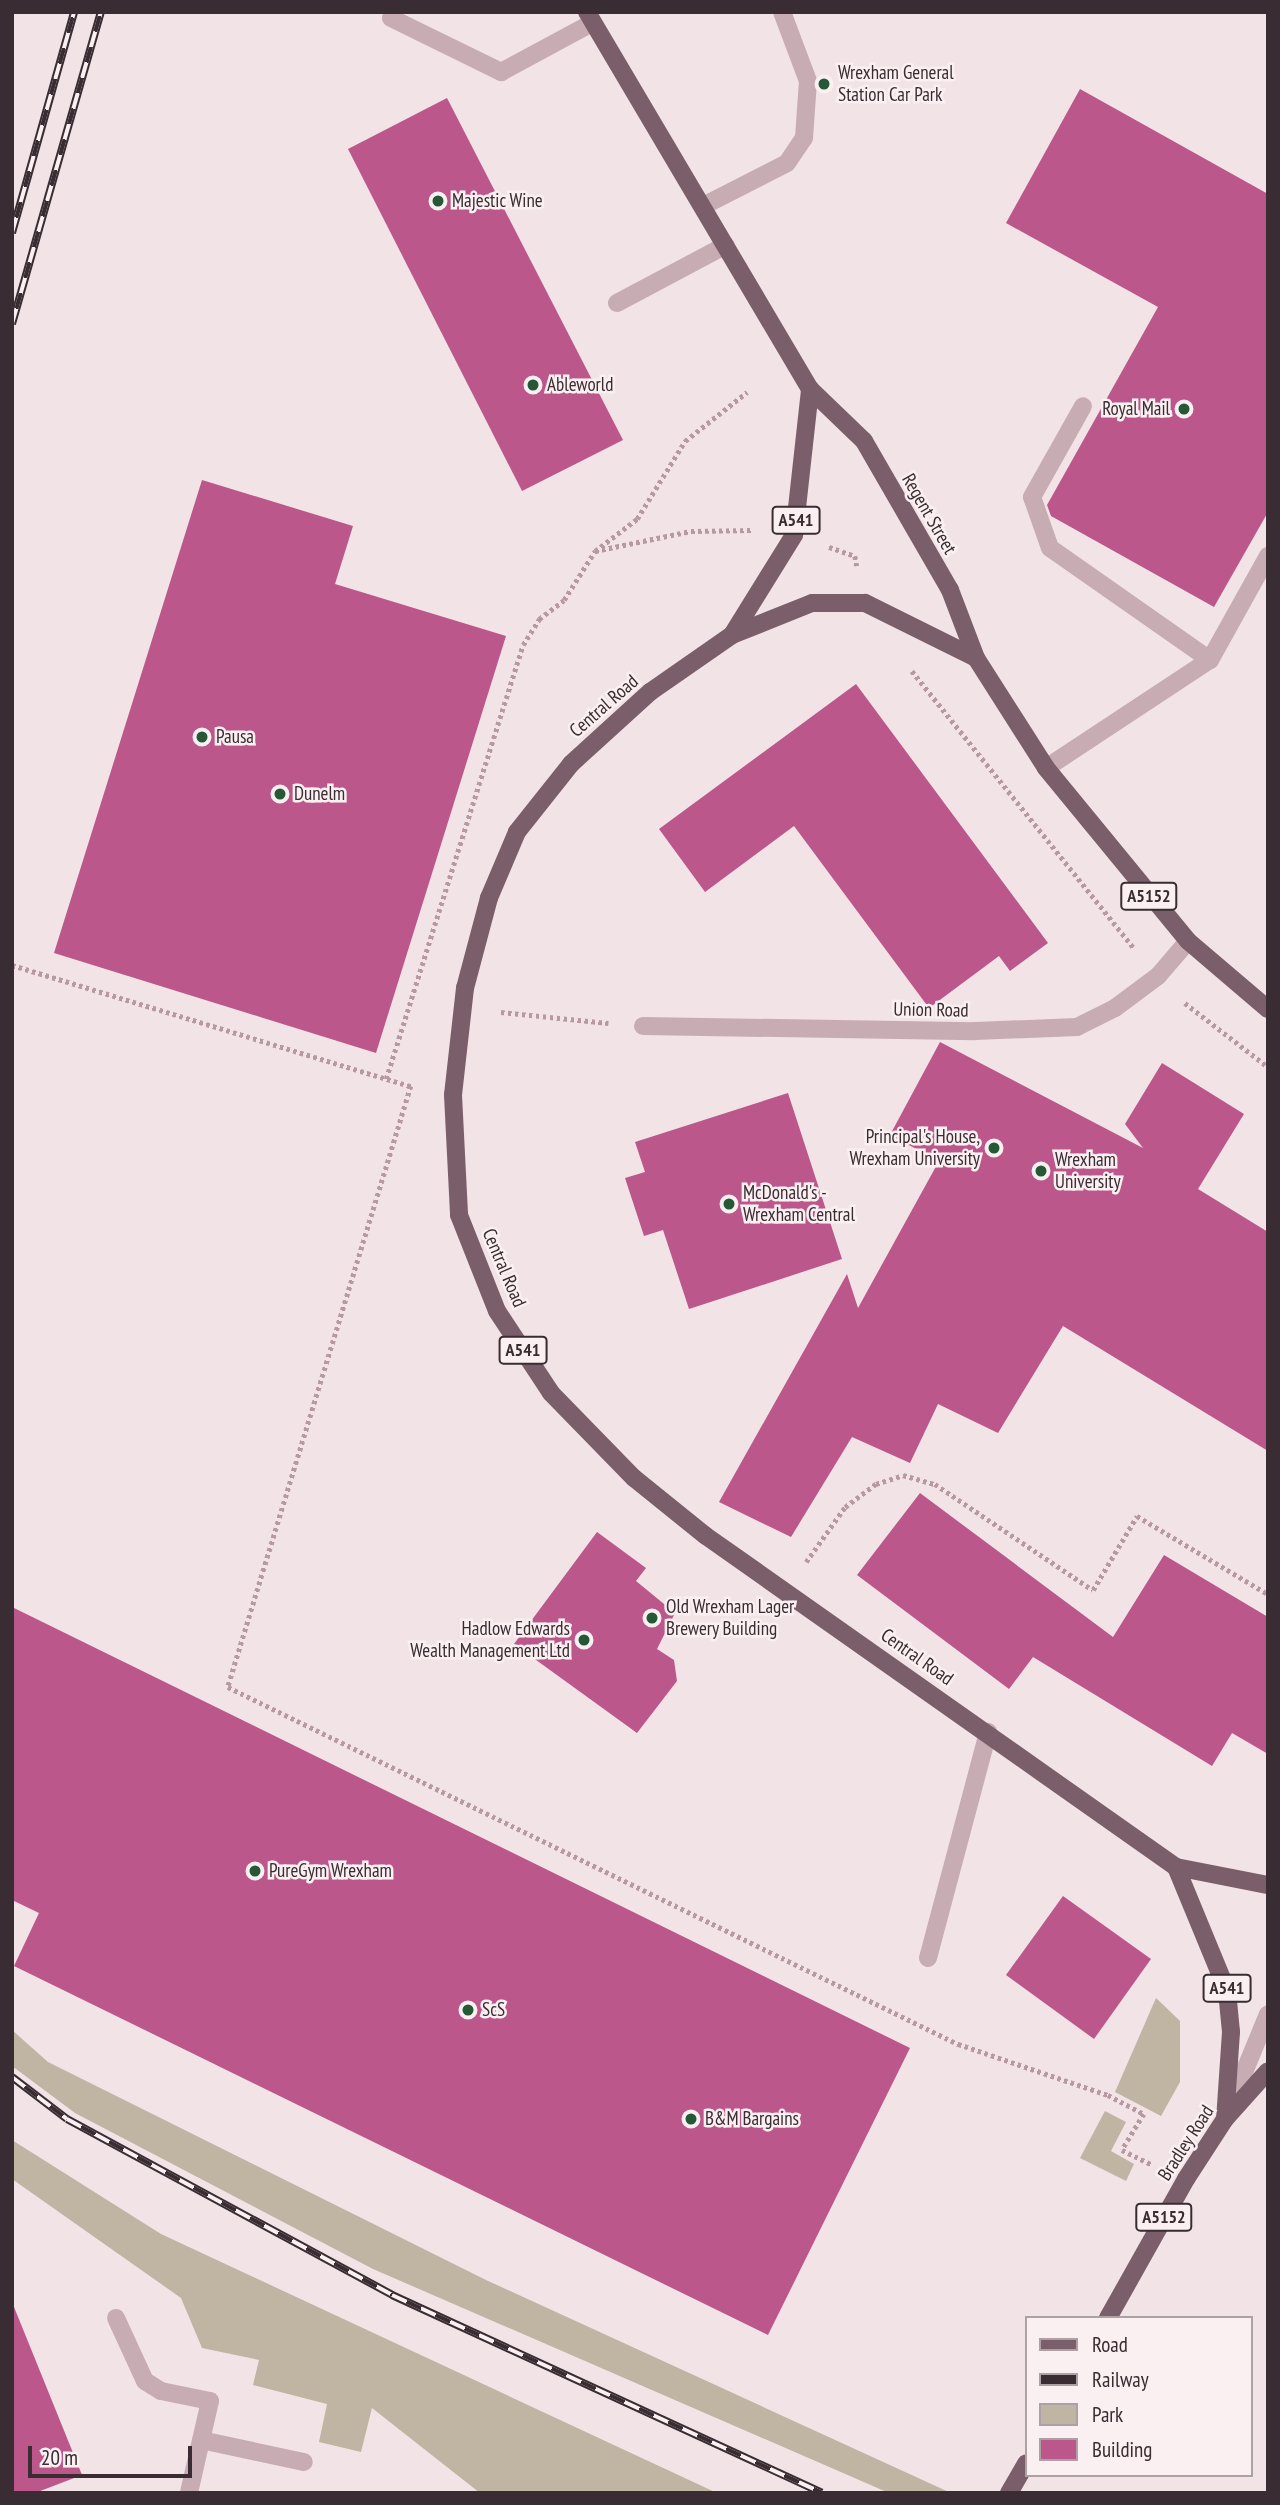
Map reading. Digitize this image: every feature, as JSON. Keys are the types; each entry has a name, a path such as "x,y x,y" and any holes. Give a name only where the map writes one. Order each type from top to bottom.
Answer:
{"main road":[{"name":"Regent Street","path":"589,18 810,389 864,441 950,590 976,658 1046,768 1188,941 1268,1009"},
{"name":"Central Road","path":"733,635 794,535 810,389"},
{"name":"Central Road","path":"976,658 890,612 840,600 812,603 733,635 650,692 571,764 517,832 489,898 466,988 453,1095 459,1215 497,1311 551,1393 635,1478 788,1592 1176,1867 1268,1885"},
{"name":"A541","path":"1176,1867 1227,1991 1231,2032 1225,2119"},
{"name":"Bradley Road","path":"1109,2316 1225,2119 1268,2071"},
{"path":"1009,2493 1024,2467"}],"street":[{"path":"703,206 787,163 804,138 808,81 782,12"},
{"path":"391,18 501,72 589,18"},
{"path":"617,303 726,245"},
{"path":"1083,407 1032,497 1050,548 1210,660"},
{"path":"1046,768 1210,660 1268,556"},
{"name":"Union Road","path":"643,1026 962,1031 1077,1027 1115,1009 1158,976 1188,941"},
{"path":"929,1958 988,1732"},
{"path":"1225,2119 1268,2014"},
{"path":"117,2318 145,2381 161,2391 210,2401 189,2493"},
{"path":"201,2440 304,2462"}],"path":[{"path":"386,1079 523,645 539,619 564,600 595,551 637,519 685,441 747,392"},
{"path":"595,551 722,527 764,531"},
{"path":"907,666 1135,951"},
{"path":"12,965 386,1079 453,1095"},
{"path":"420,971 466,988 492,1011 643,1026"},
{"path":"1202,1018 1268,1067"},
{"path":"411,1086 228,1687 958,2043 1108,2095 1144,2114 1122,2150 1146,2162"},
{"path":"788,1592 845,1507 876,1483 903,1475 934,1483 1093,1590 1137,1516 1268,1594"}],"green space":[{"path":"1156,1998 1180,2021 1180,2082 1161,2116 1115,2092"},
{"path":"12,2030 48,2062 486,2280 951,2493 889,2493 373,2269 75,2113 12,2066"},
{"path":"1105,2111 1126,2122 1111,2151 1134,2164 1126,2181 1080,2158"},
{"path":"12,2140 161,2234 717,2493 480,2493 372,2408 361,2452 319,2442 327,2404 253,2385 259,2360 202,2348 181,2298 12,2179"}],"building":[{"name":"Royal Mail","path":"1080,89 1268,194 1268,512 1214,607 1051,516 1047,505 1158,307 1006,223"},
{"path":"447,98 623,440 522,491 348,149"},
{"name":"Dunelm","path":"202,480 353,526 335,584 506,636 376,1053 54,953"},
{"path":"856,684 1048,943 1010,971 999,956 929,1008 794,826 705,892 659,829"},
{"path":"940,1042 1143,1148 1125,1124 1162,1063 1244,1114 1198,1189 1268,1232 1268,1451 1063,1326 998,1433 938,1404 910,1463 852,1437 791,1537 719,1502 847,1274 858,1308 939,1161 890,1135"},
{"name":"McDonald's - Wrexham Central","path":"788,1093 842,1259 689,1309 663,1230 644,1236 625,1178 645,1172 635,1142"},
{"path":"920,1493 1113,1637 1164,1555 1268,1617 1268,1754 1232,1733 1212,1766 1033,1657 1009,1689 857,1575"},
{"name":"Hadlow Edwards Wealth Management Ltd","path":"597,1532 646,1568 636,1581 675,1613 657,1649 674,1660 677,1681 637,1733 514,1644"},
{"path":"12,1607 910,2048 768,2335 14,1966 39,1913 12,1900"},
{"path":"1063,1896 1151,1959 1094,2039 1006,1975"},
{"path":"12,2302 82,2475 35,2493 12,2493"}],"railway":[{"path":"12,233 74,12"},
{"path":"12,324 101,12"},
{"path":"12,2077 67,2119 392,2295 822,2493"}],"place":[{"name":"Wrexham General Station Car Park","path":"824,84"},
{"name":"Majestic Wine","path":"438,201"},
{"name":"Ableworld","path":"533,385"},
{"name":"Royal Mail","path":"1184,409"},
{"name":"Pausa","path":"202,737"},
{"name":"Dunelm","path":"280,794"},
{"name":"Principal's House, Wrexham University","path":"994,1148"},
{"name":"Wrexham University","path":"1041,1171"},
{"name":"McDonald's - Wrexham Central","path":"729,1204"},
{"name":"Old Wrexham Lager Brewery Building","path":"652,1618"},
{"name":"Hadlow Edwards Wealth Management Ltd","path":"584,1640"},
{"name":"PureGym Wrexham","path":"255,1871"},
{"name":"ScS","path":"468,2010"},
{"name":"B&M Bargains","path":"691,2119"}]}
